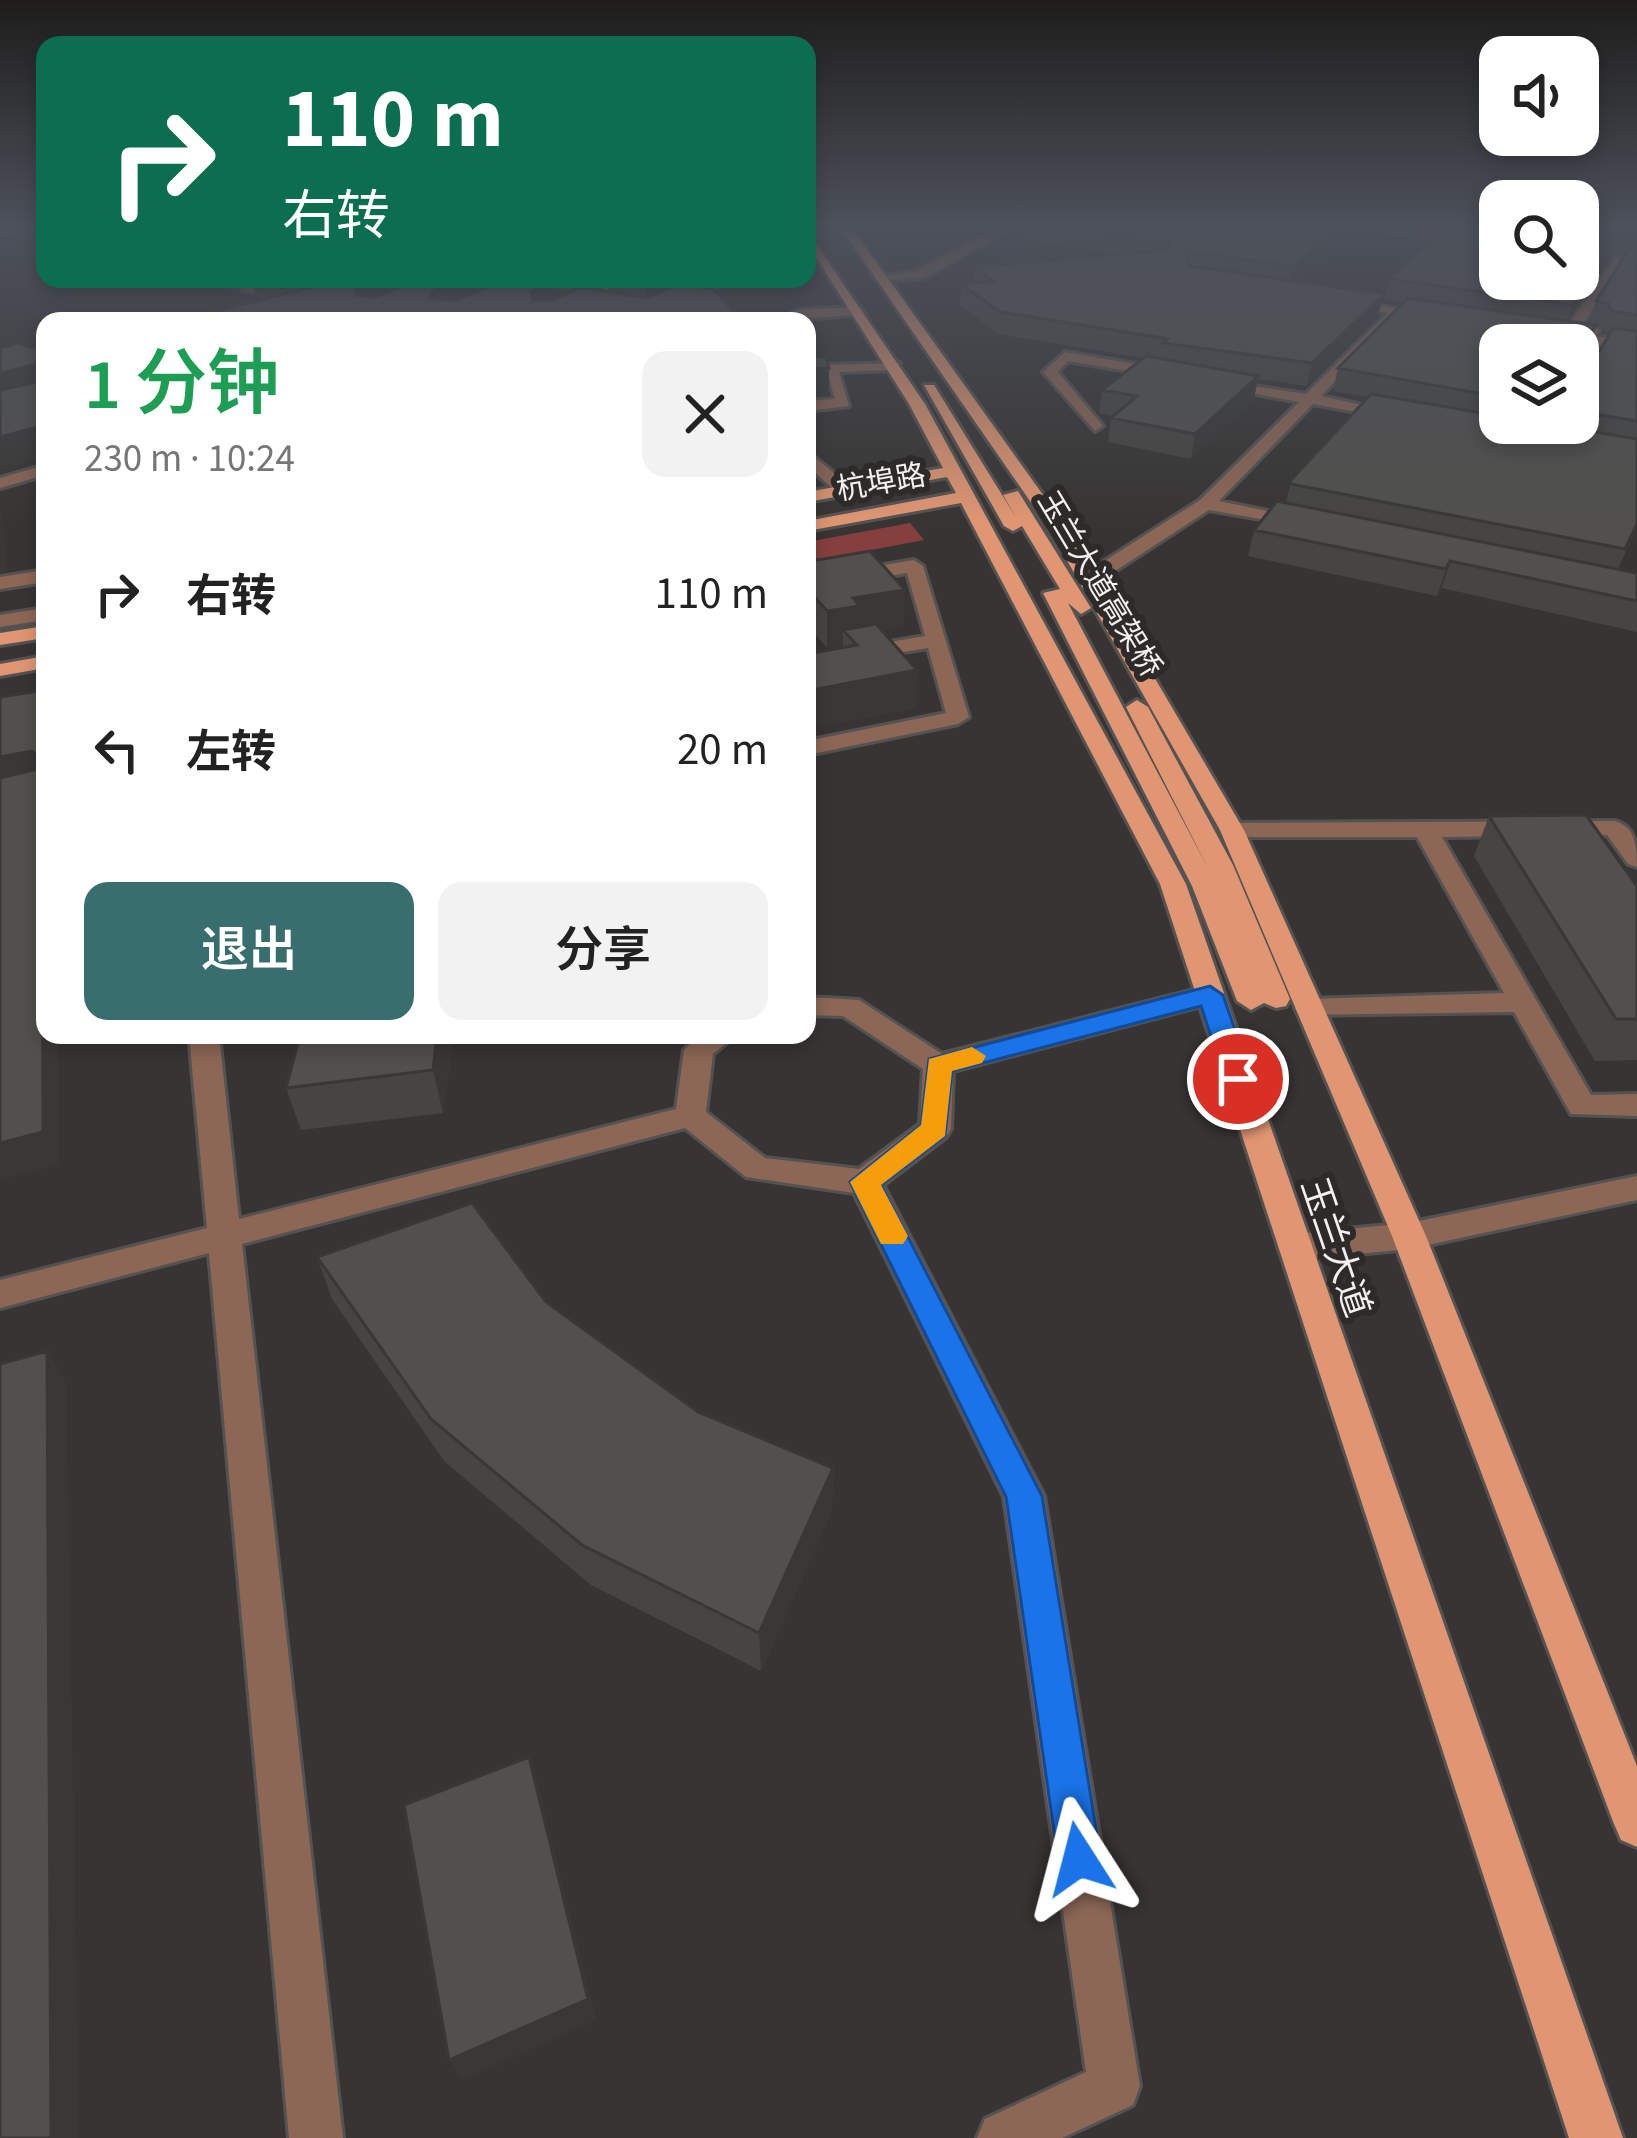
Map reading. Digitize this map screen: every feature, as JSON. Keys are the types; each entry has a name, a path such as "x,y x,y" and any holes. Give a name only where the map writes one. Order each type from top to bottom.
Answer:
{"main road":[{"name":"玉兰大道","path":"869,324 1173,884 1597,2138"},
{"name":"玉兰大道高架桥","path":"885,324 1062,609 1205,886 1251,1001"},
{"name":"玉兰大道高架桥","path":"898,324 972,430 1082,609 1179,781 1276,999"},
{"name":"玉兰大道","path":"912,324 1058,527 1232,830 1409,1236 1637,1824"},
{"name":"杭埠路","path":"816,495 958,484"},
{"name":"杭埠路","path":"816,523 958,484"},
{"path":"0,640 36,634"},
{"path":"0,670 36,664"}],"street":[{"path":"1088,580 1206,504 1385,324"},
{"path":"1576,324 1573,329 1637,342"},
{"path":"1599,338 1637,342"},
{"path":"1095,426 1050,372 1065,356 1403,416"},
{"path":"816,405 844,403 830,368 895,366"},
{"path":"816,464 844,490"},
{"path":"0,483 36,473"},
{"path":"1206,504 1319,527"},
{"path":"816,582 914,566 958,717 816,746"},
{"path":"0,583 36,577"},
{"path":"0,621 36,615"},
{"path":"816,660 936,640"},
{"path":"1232,830 1614,828 1637,860"},
{"path":"1425,830 1582,1106 1637,1105"},
{"path":"816,1006 848,1007 938,1065 1210,995"},
{"path":"1310,1008 1522,1002"},
{"path":"205,1044 316,2138"},
{"path":"690,1116 699,1050 708,1044"},
{"path":"690,1116 757,1169 865,1182 935,1129 938,1065"},
{"path":"0,1294 690,1116"},
{"path":"865,1182 1024,1496 1114,2086 1004,2138"},
{"path":"1295,1247 1409,1236 1637,1188"}],"shaded area":[{"path":"910,523 924,540 816,560 816,540"}],"building":[{"path":"1073,324 1353,324 1312,363 1163,343 1168,339"},
{"path":"1382,324 1589,324 1479,324 1479,393 1338,368"},
{"path":"1613,328 1637,331 1637,421 1599,415 1599,352"},
{"path":"19,343 36,347 36,364 0,373 0,348"},
{"path":"816,356 826,358 829,368 816,369"},
{"path":"1146,356 1258,376 1195,434 1111,418 1137,396 1102,390"},
{"path":"36,382 36,427 0,437 0,390"},
{"path":"1371,394 1479,412 1479,444 1599,444 1599,433 1637,439 1637,524 1625,549 1291,484"},
{"path":"1277,501 1637,573 1637,601 1450,561 1446,569 1254,530"},
{"path":"870,551 905,590 853,598 860,606 827,611 816,599 818,560"},
{"path":"876,624 917,670 816,689 816,652 857,645 843,630"},
{"path":"36,691 36,754 0,757 0,697"},
{"path":"36,769 36,1044 43,1044 43,1132 0,1143 0,778"},
{"path":"1586,815 1637,886 1637,1019 1616,1019 1489,816"},
{"path":"298,1044 436,1044 433,1070 286,1088"},
{"path":"472,1203 546,1302 698,1412 833,1468 759,1633 582,1545 431,1419 317,1257"},
{"path":"47,1351 51,2138 0,2138 0,1364"},
{"path":"529,1757 588,1999 449,2060 404,1805"}],"slow traffic":[{"path":"892,1236 865,1182 935,1129 938,1065 972,1056"}],"route":[{"path":"1079,1859 1024,1496 865,1182 935,1129 938,1065 1210,995 1238,1079"}]}
